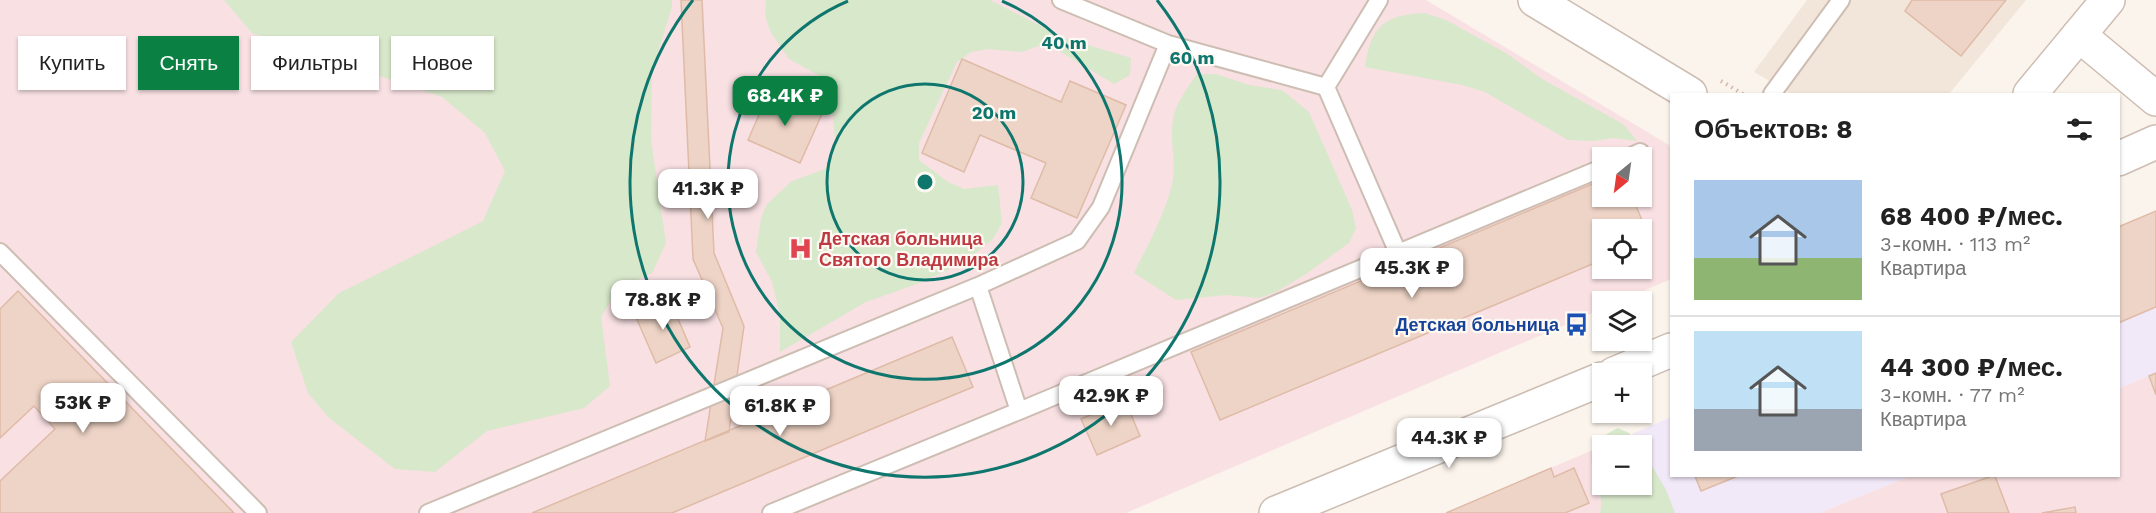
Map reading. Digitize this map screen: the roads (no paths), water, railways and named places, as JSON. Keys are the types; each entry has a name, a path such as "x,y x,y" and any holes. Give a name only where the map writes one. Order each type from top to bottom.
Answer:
{"street":[{"path":"1535,0 1688,93"},
{"path":"2031,93 2108,0"},
{"path":"2079,35 2156,99"},
{"path":"2120,158 2156,142"},
{"path":"1640,363 1670,350"},
{"path":"1276,513 1328,503 1592,384"}],"lane":[{"path":"1061,0 1168,44 1326,87"},
{"path":"1326,87 1378,0"},
{"path":"1773,93 1841,0"},
{"path":"428,513 978,286 1077,242 1101,207 1168,44"},
{"path":"1326,87 1398,253"},
{"path":"771,513 1592,172"},
{"path":"0,252 258,513"},
{"path":"978,286 1019,411"}],"place":[{"name":"Детская больница Святого Владимира","path":"801,249"},
{"name":"Детская больница","path":"1577,325"}]}
